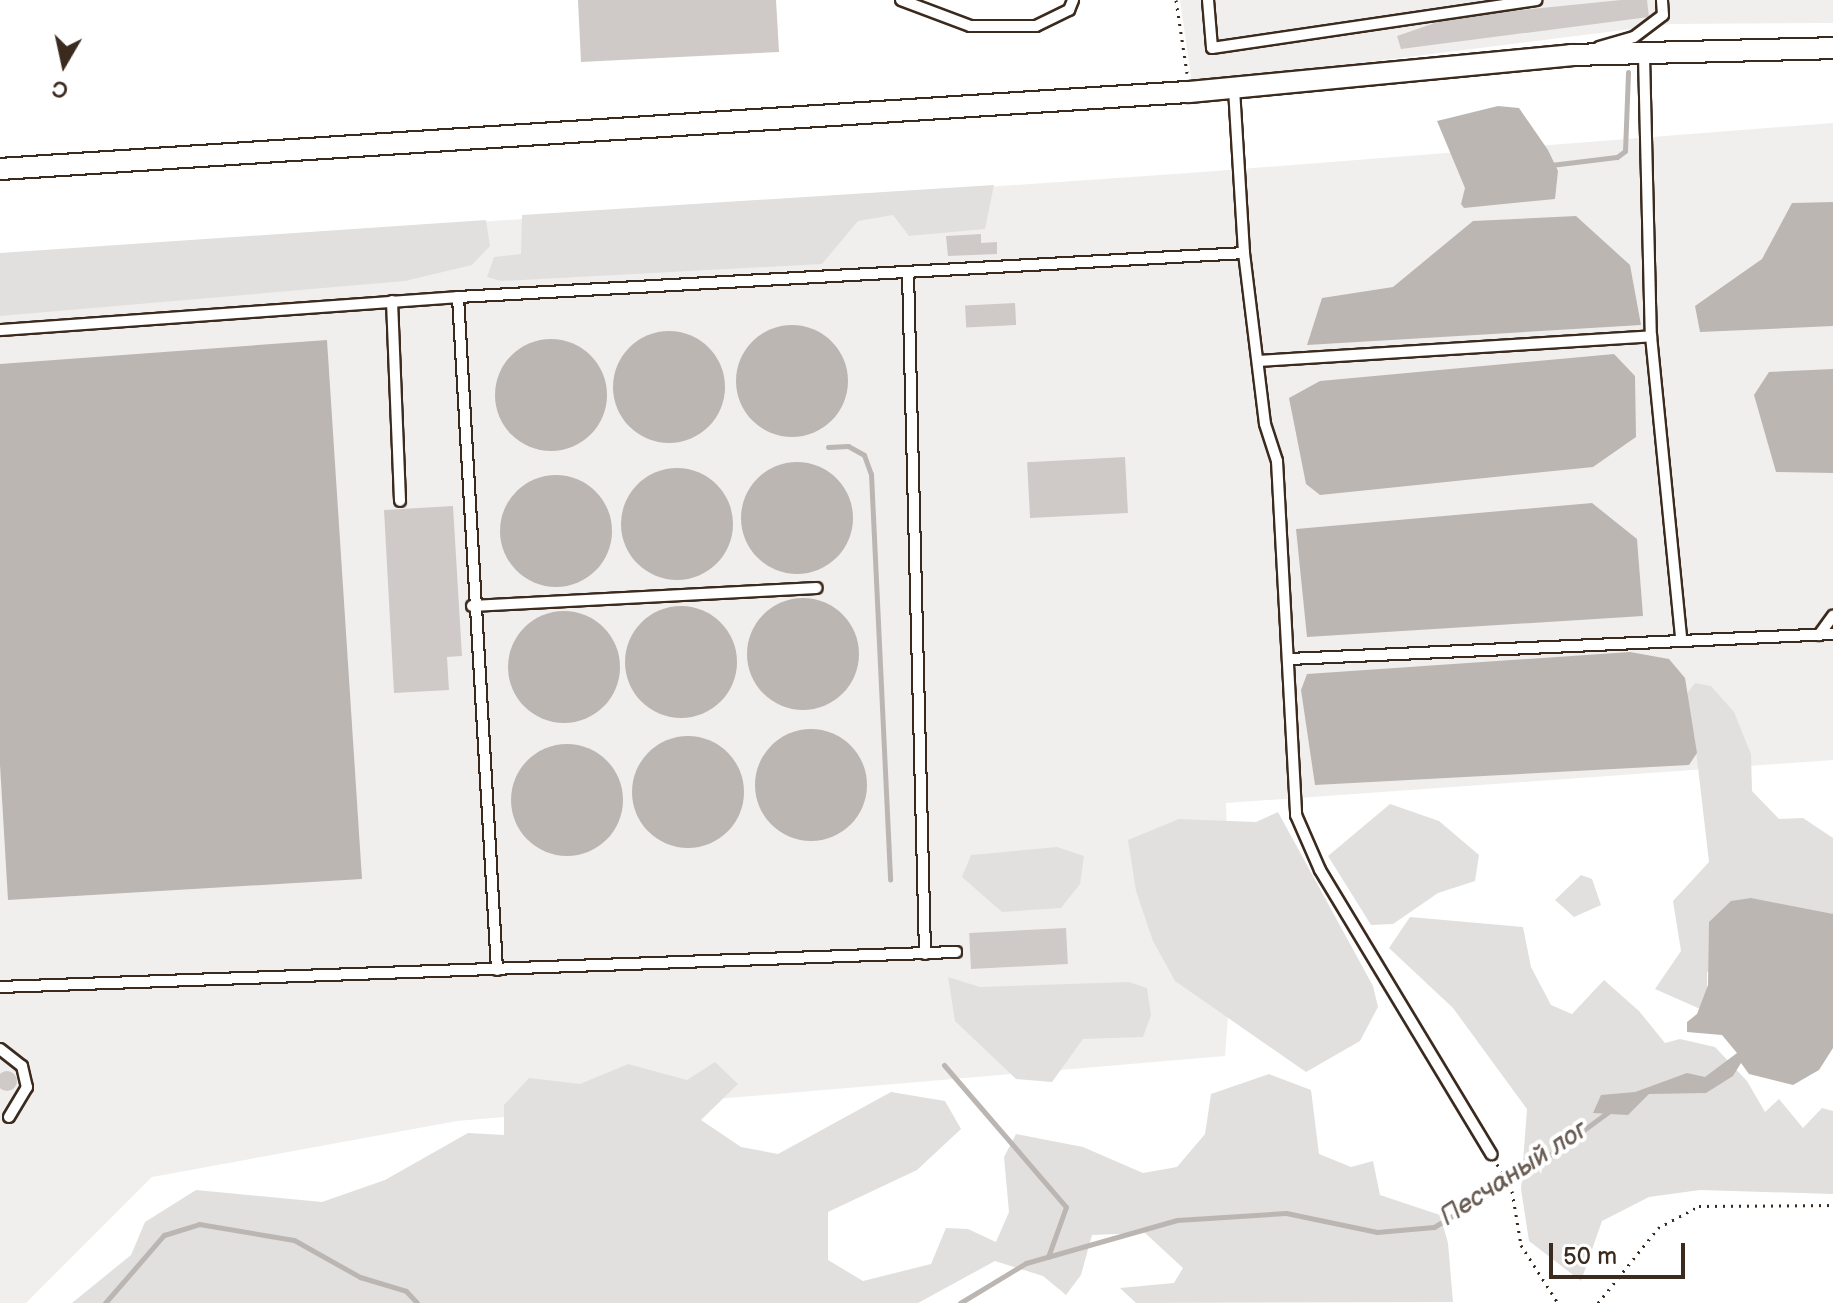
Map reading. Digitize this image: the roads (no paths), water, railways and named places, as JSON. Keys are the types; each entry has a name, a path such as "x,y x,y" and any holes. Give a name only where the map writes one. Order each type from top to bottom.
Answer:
{"street":[{"path":"0,169 1234,89 1571,55 1644,56 1833,48"}],"lane":[{"path":"901,0 970,26 1036,26 1069,10 1073,0"},
{"path":"1208,0 1212,48 1454,4 1536,0"},
{"path":"1571,55 1634,37 1663,15 1662,0"},
{"path":"1644,56 1651,336 1681,639"},
{"path":"1234,89 1244,253 1265,424 1277,461 1296,815 1320,870 1491,1154"},
{"path":"0,330 392,301 1244,253"},
{"path":"908,272 925,954"},
{"path":"458,297 472,606 497,970"},
{"path":"392,301 400,501"},
{"path":"1259,361 1651,336"},
{"path":"472,606 817,588"},
{"path":"1819,635 1833,616"},
{"path":"1289,659 1833,634"},
{"path":"0,987 956,952"},
{"path":"0,1049 22,1066 27,1087 9,1117"}],"waterway":[{"path":"1551,165 1617,157 1625,151 1628,72"},
{"path":"828,447 848,446 864,455 871,474 890,880"},
{"path":"944,1065 1066,1207 1048,1257"},
{"name":"Песчаный лог","path":"960,1303 1026,1263 1177,1220 1286,1213 1377,1232 1434,1227 1536,1165 1611,1110"},
{"name":"Песчаный лог","path":"105,1303 164,1235 199,1224 294,1240 360,1277 406,1291 417,1303"}]}
